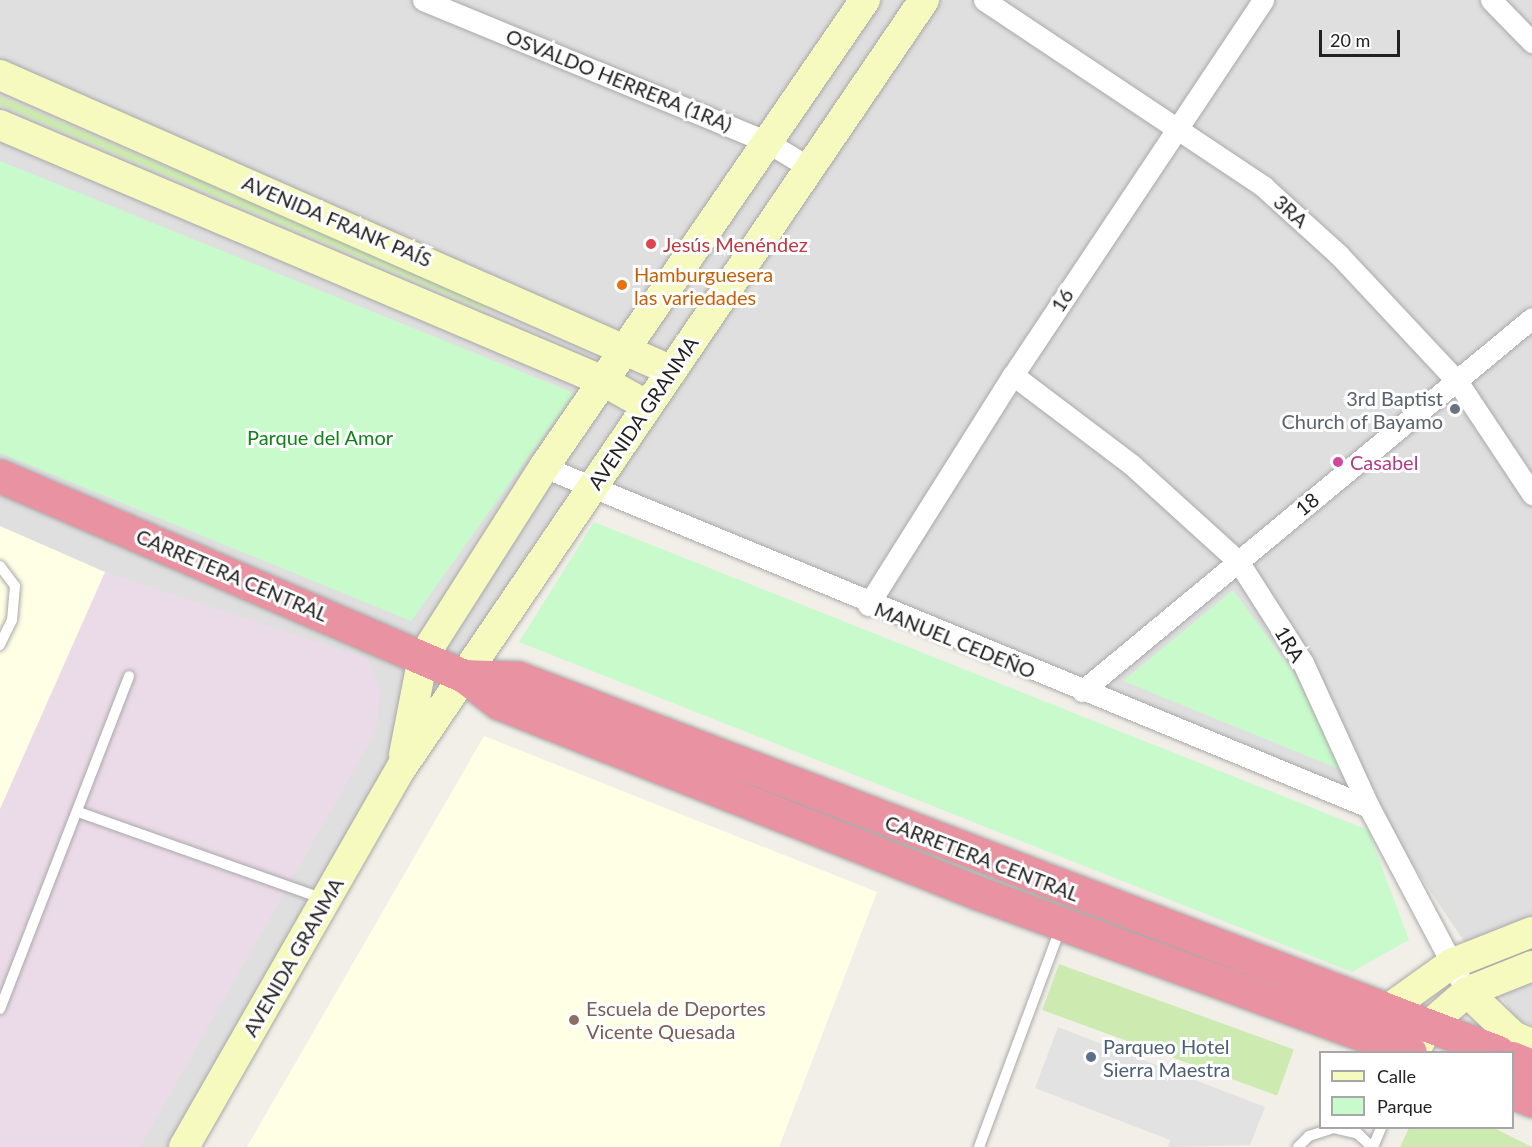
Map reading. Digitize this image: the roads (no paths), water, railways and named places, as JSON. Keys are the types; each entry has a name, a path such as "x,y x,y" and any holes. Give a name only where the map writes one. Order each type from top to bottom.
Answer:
{"highway":[{"name":"CARRETERA CENTRAL","path":"0,476 423,657 464,676 499,703 1366,1045 1400,1051"},
{"name":"CARRETERA CENTRAL","path":"464,676 518,678 1493,1051"},
{"path":"1514,1059 1532,1066"},
{"path":"1514,1093 1532,1100"}],"main road":[{"name":"AVENIDA GRANMA","path":"402,767 423,657 544,467 865,0"},
{"name":"AVENIDA GRANMA","path":"184,1147 402,767 924,0"},
{"name":"AVENIDA FRANK PAÍS","path":"0,75 626,347 672,371"},
{"path":"0,125 603,381 648,406"},
{"path":"1366,1045 1387,1010 1451,964 1532,932"},
{"path":"1413,1051 1429,1025 1467,992 1532,966"},
{"path":"1467,992 1513,1036 1532,1044"}],"street":[{"name":"OSVALDO HERRERA (1RA)","path":"423,0 767,142 810,168"},
{"name":"3RA","path":"984,0 1177,126 1264,187 1339,255 1457,381 1532,494"},
{"name":"16","path":"868,605 1013,375 1263,0"},
{"path":"1491,0 1532,42"},
{"name":"18","path":"1082,691 1532,318"},
{"name":"1RA","path":"1013,375 1132,465 1238,561 1303,663 1369,807 1467,992"},
{"name":"MANUEL CEDEÑO","path":"544,467 868,605 1369,807"}],"lane":[{"path":"0,566 15,586 12,620 0,645"},
{"path":"0,1009 129,676"},
{"path":"78,812 326,899"},
{"path":"979,1147 1062,924"},
{"path":"1298,1147 1309,1136 1330,1129"},
{"path":"1337,1129 1358,1134 1372,1147 1381,1129"}],"place":[{"name":"Jesús Menéndez","path":"651,244"},
{"name":"Hamburguesera las variedades","path":"622,285"},
{"name":"3rd Baptist Church of Bayamo","path":"1455,409"},
{"name":"Casabel","path":"1338,462"},
{"name":"Escuela de Deportes Vicente Quesada","path":"574,1020"},
{"name":"Parqueo Hotel Sierra Maestra","path":"1091,1057"}],"park label":[{"name":"Parque del Amor","path":"320,437"}]}
